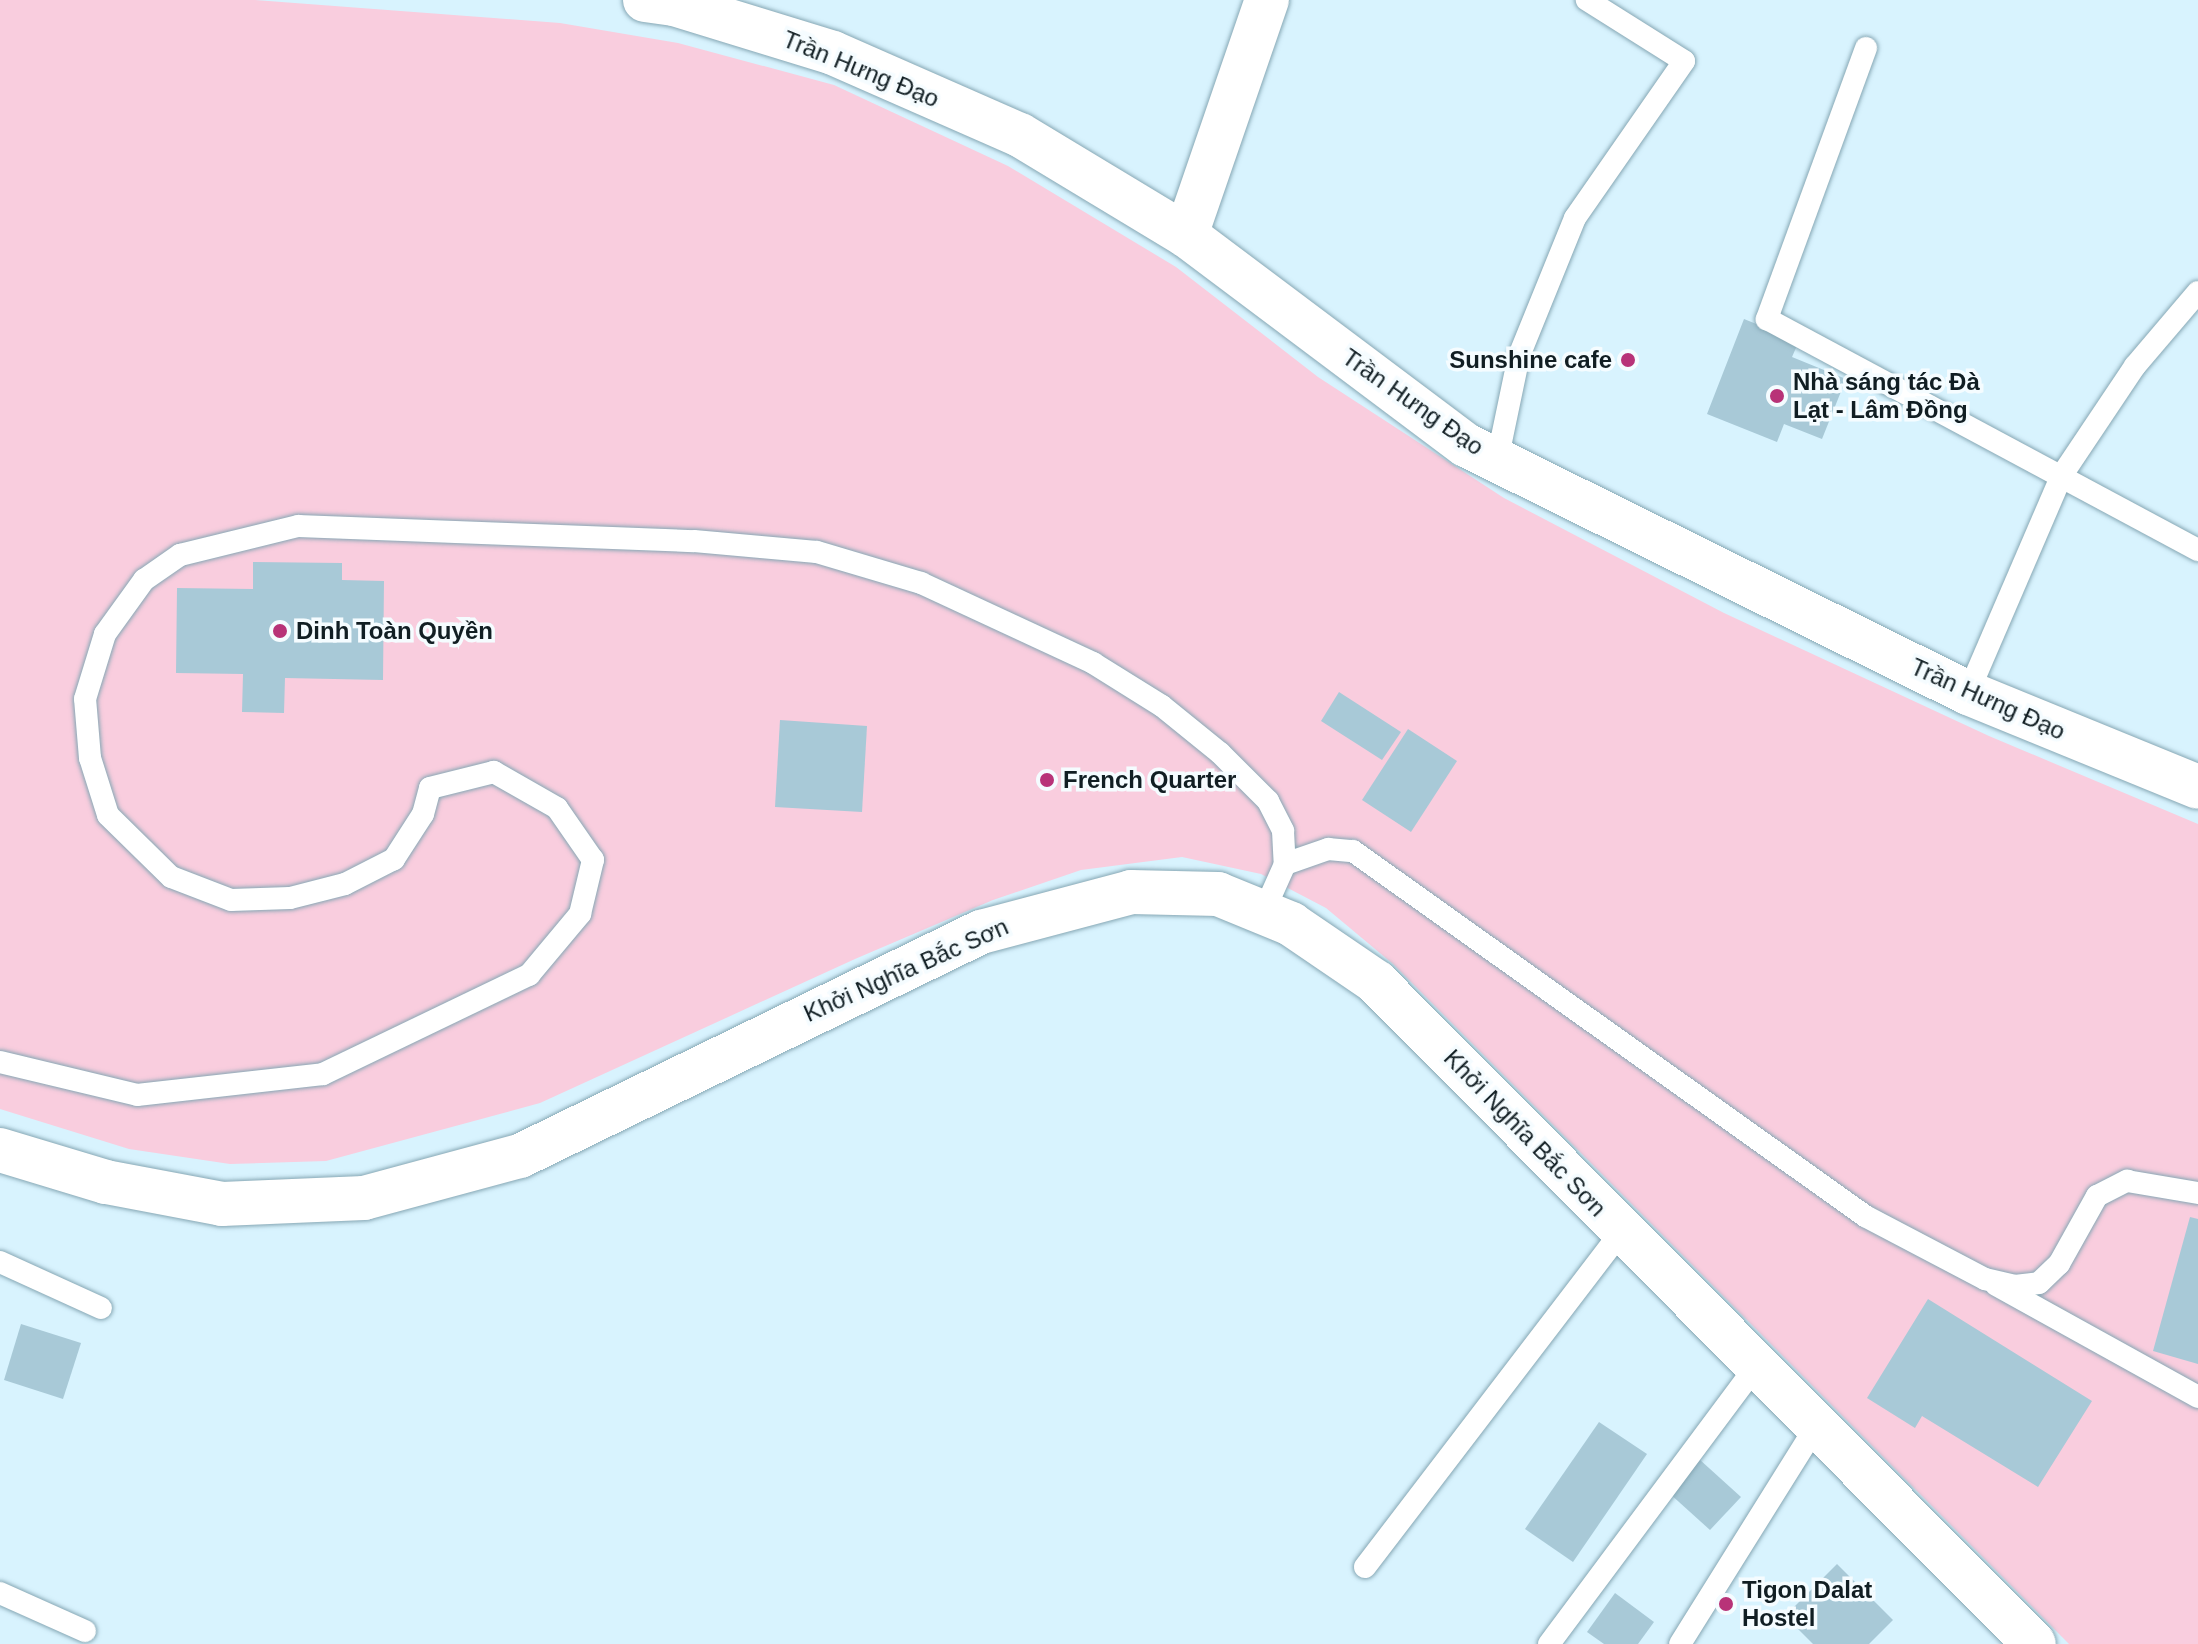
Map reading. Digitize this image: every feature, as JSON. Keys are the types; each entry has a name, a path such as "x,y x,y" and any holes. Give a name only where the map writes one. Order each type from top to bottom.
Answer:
{"street":[{"name":"Trần Hưng Đạo","path":"645,0 674,4 847,59 1020,135 1186,235 1466,445 1968,693 2198,787"},
{"path":"1186,235 1267,0"},
{"name":"Khởi Nghĩa Bắc Sơn","path":"0,1150 106,1182 222,1204 364,1198 520,1156 981,932 1073,905 1165,889 1218,894 1264,911 1376,982 1755,1368 2034,1644"}],"lane":[{"path":"1497,461 1519,356 1575,218 1684,61 1587,0"},
{"path":"1866,48 1767,319 2198,550"},
{"path":"1968,693 2062,475 2135,366 2198,292"},
{"path":"0,1062 137,1095 323,1074 529,975 580,914 593,860 557,808 494,772 430,788 423,814 394,859 345,884 290,898 231,900 171,877 108,815 90,758 85,699 105,634 144,580 180,555 298,526 694,541 817,552 921,583 1093,663 1162,706 1220,753 1268,801 1283,831 1285,864 1264,911"},
{"path":"1285,864 1328,849 1353,851 1865,1216 2198,1397"},
{"path":"1985,1279 2015,1286 2039,1283 2059,1264 2097,1196 2127,1181 2198,1193"},
{"path":"1365,1567 1621,1232"},
{"path":"0,1262 101,1308"},
{"path":"1549,1644 1755,1368"},
{"path":"1680,1644 1816,1426"},
{"path":"0,1593 85,1631"}],"shaded area":[{"name":"French Quarter","path":"0,0 255,0 560,23 678,43 834,85 1008,166 1176,267 1318,377 1504,498 1724,613 1989,736 2198,824 2198,1644 2069,1644 1393,964 1326,908 1261,874 1182,857 1081,870 993,900 855,959 540,1103 326,1161 230,1164 129,1149 0,1109"}],"building":[{"name":"Nhà sáng tác Đà Lạt - Lâm Đồng","path":"1744,319 1799,341 1792,357 1846,379 1822,439 1784,424 1777,442 1707,414"},
{"name":"Dinh Toàn Quyền","path":"253,562 342,563 342,580 384,581 383,680 285,678 284,713 242,712 243,674 176,673 177,588 253,589"},
{"path":"1339,692 1401,732 1382,760 1321,721"},
{"path":"780,720 867,726 862,812 775,807"},
{"path":"1408,729 1457,761 1411,832 1362,800"},
{"path":"2190,1217 2198,1219 2198,1364 2153,1351"},
{"path":"1928,1299 2092,1401 2038,1487 1922,1416 1915,1428 1867,1398"},
{"path":"21,1324 81,1343 63,1399 4,1380"},
{"path":"1599,1422 1647,1454 1573,1562 1525,1529"},
{"path":"1699,1459 1741,1497 1710,1530 1669,1493"},
{"path":"1837,1564 1893,1620 1869,1644 1813,1644 1785,1616"},
{"path":"1615,1593 1654,1622 1638,1644 1604,1644 1587,1632"}],"place":[{"name":"Sunshine cafe","path":"1628,360"},
{"name":"Nhà sáng tác Đà Lạt - Lâm Đồng","path":"1777,396"},
{"name":"Dinh Toàn Quyền","path":"280,631"},
{"name":"French Quarter","path":"1047,780"},
{"name":"Tigon Dalat Hostel","path":"1726,1604"}]}
